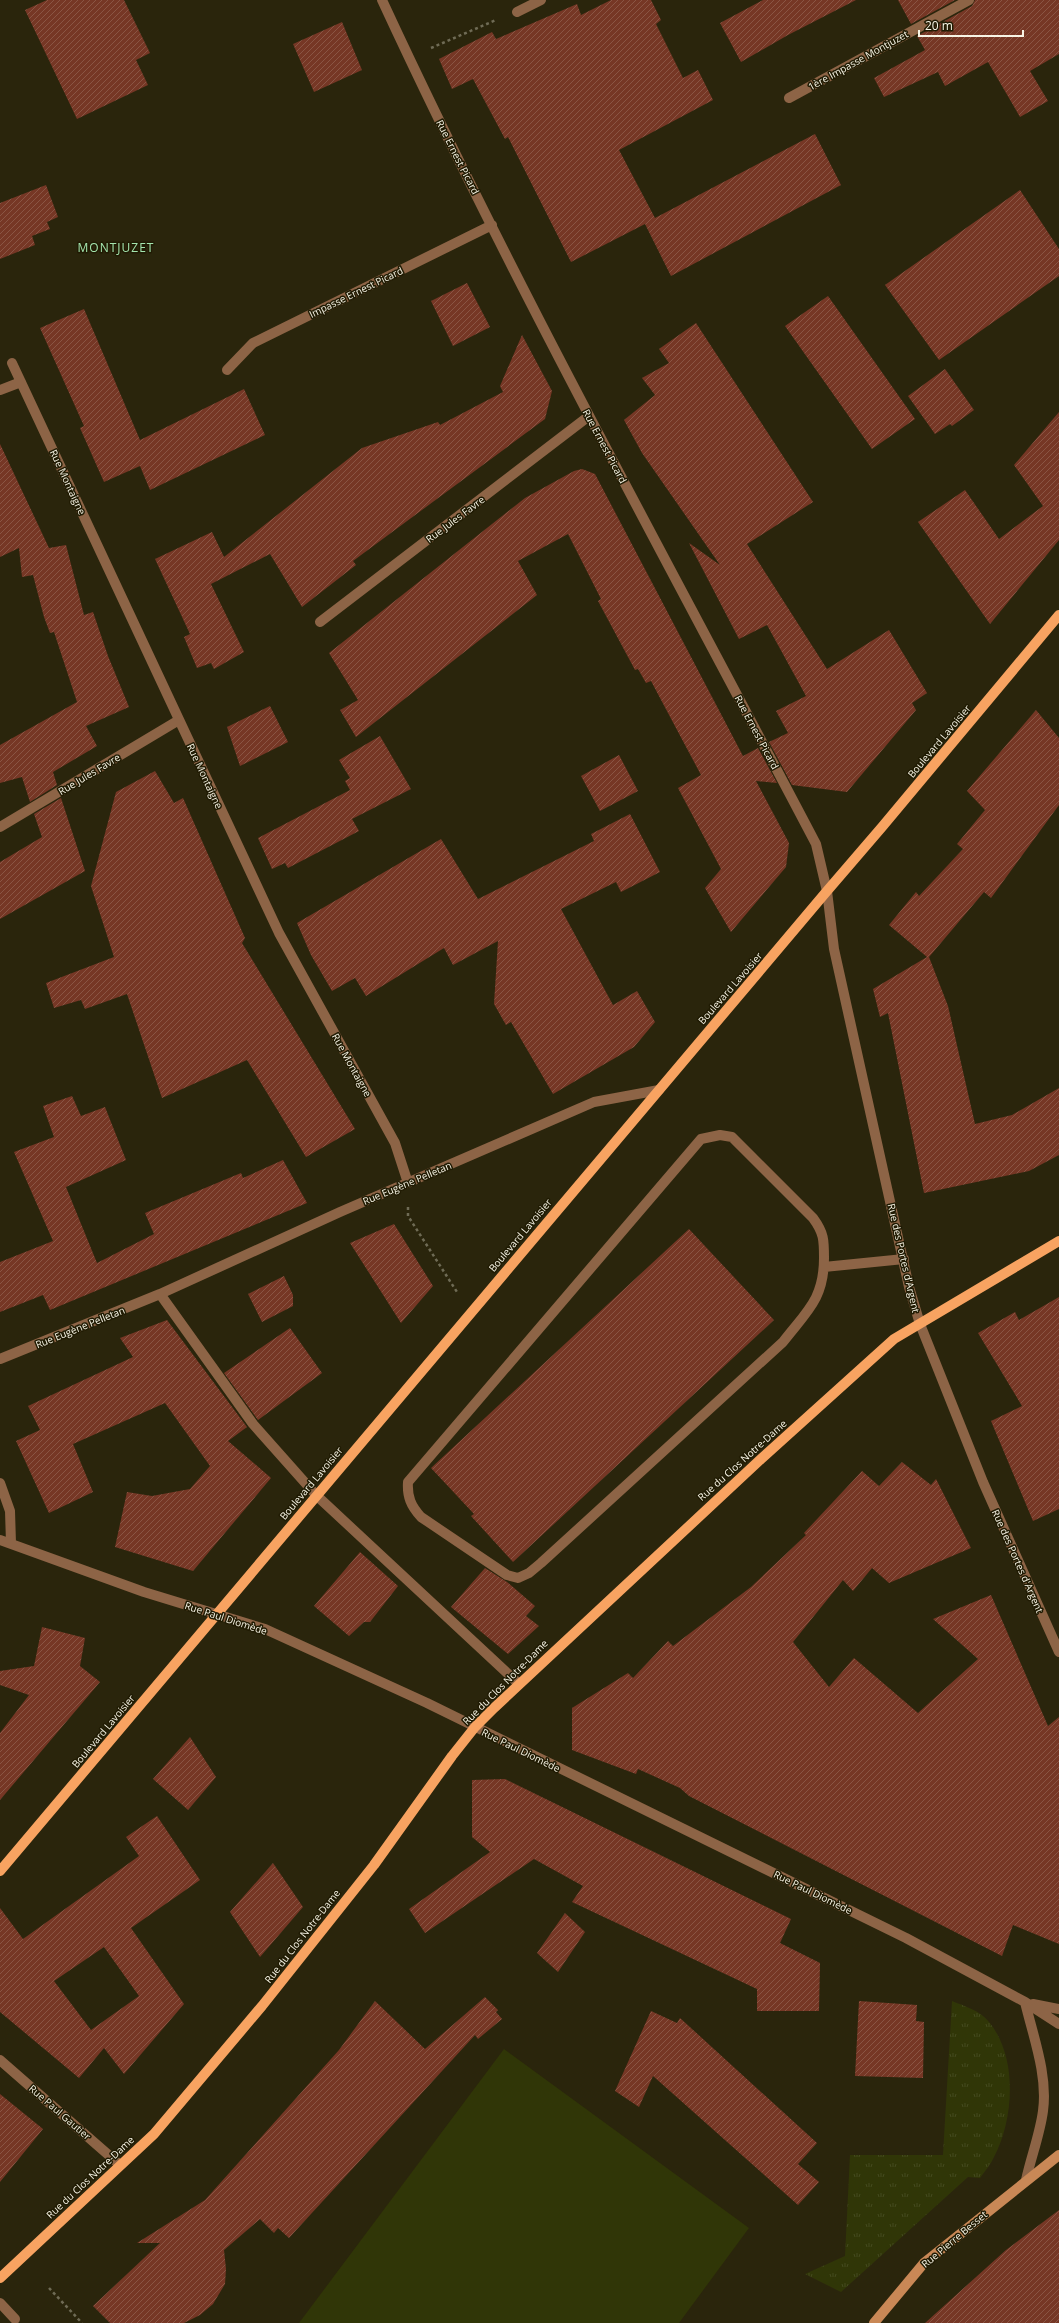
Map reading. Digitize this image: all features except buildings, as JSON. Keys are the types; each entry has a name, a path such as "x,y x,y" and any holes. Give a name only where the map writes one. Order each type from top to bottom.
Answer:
{"main road":[{"name":"Boulevard Lavoisier","path":"0,1871 658,1090 882,827 1059,615"},
{"name":"Rue du Clos Notre-Dame","path":"0,2278 154,2134 262,2006 374,1865 440,1772 475,1727 519,1684 772,1448 894,1339 1059,1241"}],"street":[{"name":"Rue Ernest Picard","path":"382,0 408,57 589,416 816,844 827,891"},
{"path":"517,12 541,0"},
{"name":"1ère Impasse Montjuzet","path":"789,98 968,0"},
{"name":"Impasse Ernest Picard","path":"227,370 253,343 492,225"},
{"name":"Rue Montaigne","path":"12,364 279,933 395,1143 408,1183"},
{"path":"0,390 21,382"},
{"name":"Rue Jules Favre","path":"320,622 589,416"},
{"name":"Rue Jules Favre","path":"0,827 179,720"},
{"name":"Rue des Portes d'Argent","path":"827,891 834,949 920,1324 983,1482 1059,1652"},
{"name":"Rue Eugène Pelletan","path":"0,1359 160,1294 594,1102 658,1090"},
{"path":"720,1135 732,1137 813,1218 822,1231 824,1243 824,1268 823,1284 816,1300 783,1342 529,1573 518,1578 507,1575 421,1517 412,1506 407,1492 408,1482 701,1139 720,1135"},
{"path":"824,1268 904,1259"},
{"path":"160,1294 253,1424 316,1495 519,1684"},
{"path":"0,1483 10,1511 11,1543"},
{"name":"Rue Paul Diomède","path":"0,1540 144,1592 265,1629 475,1727 906,1938 1025,2002 1059,2024"},
{"path":"1025,2002 1041,2066 1044,2090 1043,2111 1026,2180"},
{"name":"Rue Paul Diomède","path":"1025,2002 1059,2009"},
{"name":"Rue Paul Gautier","path":"0,2060 120,2165"},
{"name":"Rue Pierre Besset","path":"874,2323 924,2263 1059,2155"},
{"path":"0,2304 15,2319"}],"path":[{"path":"408,57 517,12"},
{"path":"408,1183 408,1216 470,1313"},
{"path":"49,2288 82,2323"}],"green space":[{"path":"952,2001 972,2009 986,2018 998,2036 1005,2053 1009,2070 1010,2088 1006,2125 1001,2142 991,2162 980,2178 968,2177 841,2292 805,2274 845,2256 850,2155 943,2155"},
{"path":"504,2049 749,2228 679,2323 299,2323"}],"district":[{"name":"MONTJUZET","path":"116,248"}]}
